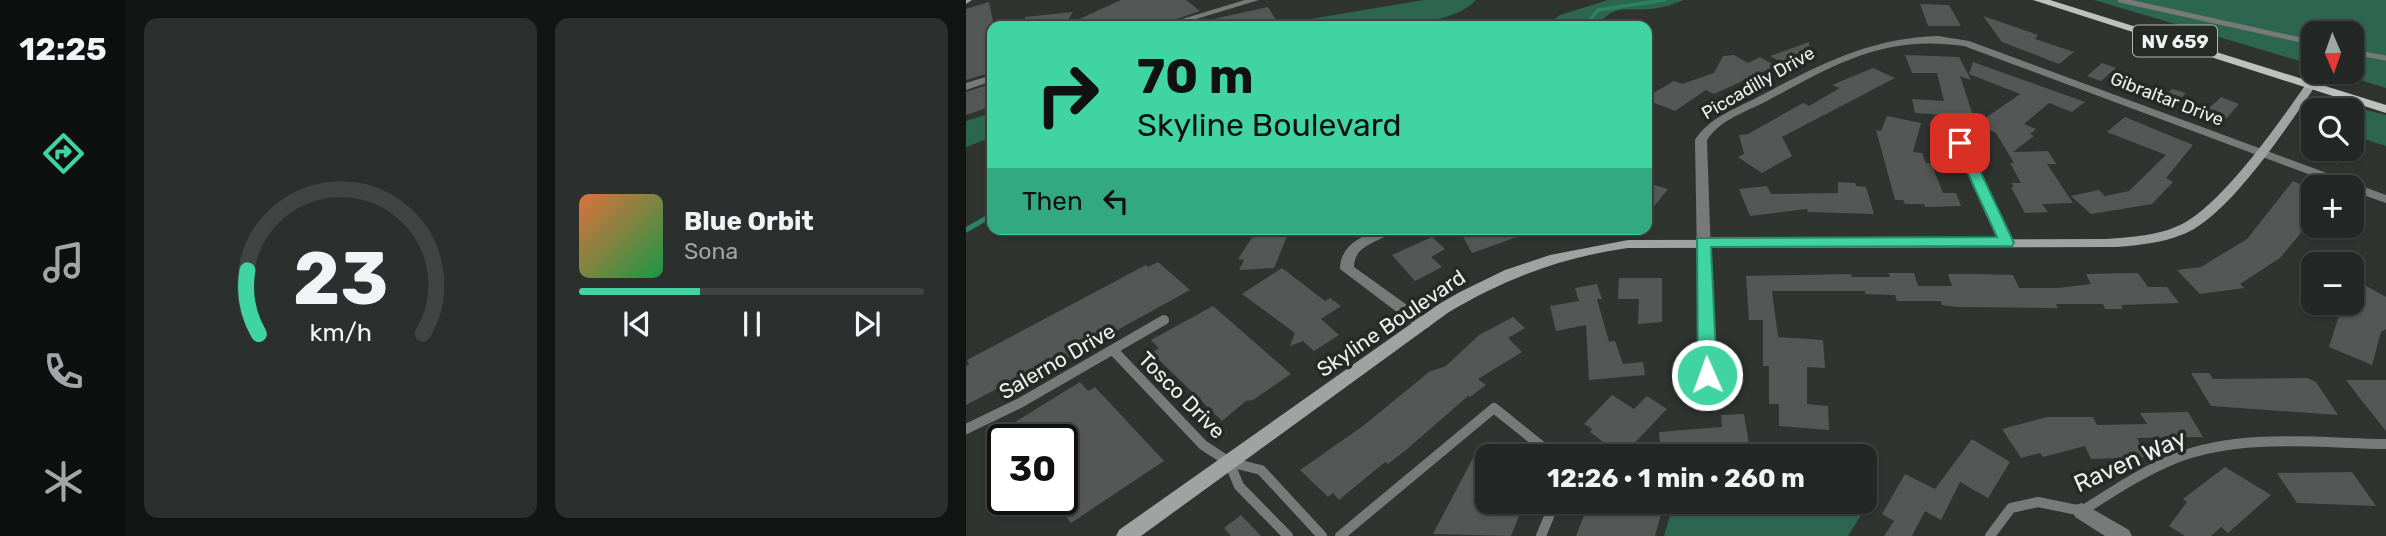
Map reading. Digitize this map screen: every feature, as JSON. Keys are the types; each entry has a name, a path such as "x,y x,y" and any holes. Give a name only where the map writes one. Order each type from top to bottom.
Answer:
{"main road":[{"name":"NV 659","path":"2039,0 2301,77"},
{"name":"NV 659","path":"2066,0 2301,77"},
{"name":"NV 659","path":"2322,84 2386,109"},
{"name":"NV 659","path":"2327,84 2386,98"}],"street":[{"path":"1178,21 1224,4 1255,0"},
{"name":"Gibraltar Drive","path":"1935,38 1977,46 2386,199"},
{"name":"Piccadilly Drive","path":"1707,375 1699,146 1709,128 1842,57 1890,43 1935,38"},
{"path":"966,87 987,80"},
{"name":"Skyline Boulevard","path":"1126,536 1423,324 1481,286 1557,256 1628,243 2133,242 2175,233 2203,218 2214,208 2312,84"},
{"path":"1960,143 2007,243"},
{"path":"1380,235 1353,250 1346,262 1348,269 1423,324"},
{"path":"2082,511 2122,536"}],"lane":[{"path":"2120,0 2301,40"},
{"path":"2364,54 2386,58"},
{"name":"Salerno Drive","path":"966,429 1020,403 1164,320"},
{"name":"Tosco Drive","path":"1113,350 1203,445 1229,462"},
{"path":"1340,536 1494,408 1539,444"},
{"name":"Raven Way","path":"1990,536 2011,508 2038,502 2082,511 2148,471 2202,451 2242,445 2386,444"},
{"path":"1229,462 1239,486 1287,536"},
{"path":"1229,462 1261,470 1322,536"},
{"path":"1541,536 1550,514"}],"green space":[{"path":"1424,0 1476,0 1459,12 1429,21 1298,21"},
{"path":"1608,0 1684,0 1648,9 1617,11 1602,21 1552,21 1560,15"},
{"path":"2094,0 2386,0 2386,88 2364,81 2364,21 2301,21 2301,61"},
{"path":"2364,110 2386,115 2386,146 2364,139"},
{"path":"987,115 987,139 966,147 966,121"},
{"path":"1671,514 1862,514 1848,536 1664,536"}],"building":[{"path":"1121,0 1186,0 1200,11 1171,21 1075,21"},
{"path":"989,2 993,21 987,21 987,74 966,80 966,9"},
{"path":"1920,4 1949,5 1961,26 1928,26"},
{"path":"1268,7 1276,20 1272,21 1204,21"},
{"path":"1073,12 1067,21 1025,21 1025,17"},
{"path":"1983,16 2038,35 2035,39 2074,52 2059,64 2002,42"},
{"path":"1809,42 1810,56 1789,66 1770,56"},
{"path":"1734,55 1748,63 1760,57 1776,66 1714,94 1706,90 1675,111 1652,102 1652,94 1674,81 1682,84 1714,73 1723,56"},
{"path":"1905,55 1959,57 1971,80 1960,76 1975,122 1950,121 1948,115 1915,113 1912,99 1944,101 1937,73 1912,73"},
{"path":"1973,62 2085,102 2072,112 2049,103 2024,124 2036,129 2030,134 2034,136 2013,152 2048,151 2056,164 2047,164 2073,203 2042,204 2048,212 2025,213 2011,187 2014,187 2011,183 2021,183 2010,163 2014,163 1996,133 1977,124 2020,94 1969,74"},
{"path":"2102,63 2116,68 2101,81 2087,76"},
{"path":"1873,68 1895,78 1782,137 1792,156 1762,173 1738,157 1744,154 1739,135 1748,134 1803,103 1809,106 1840,88 1832,85"},
{"path":"987,85 987,108 966,115 966,92"},
{"path":"2172,89 2186,93 2174,106 2159,101"},
{"path":"2221,97 2239,104 2224,121 2204,113"},
{"path":"1887,116 1921,123 1913,152 1922,153 1926,163 1931,163 1943,193 1956,193 1961,206 1925,207 1924,204 1905,204 1903,200 1895,200 1876,130 1881,131"},
{"path":"2125,117 2193,145 2166,178 2173,182 2152,204 2091,214 2071,196 2099,190 2105,196 2129,191 2166,155 2107,132"},
{"path":"2293,181 2301,184 2301,233 2280,258 2240,284 2244,288 2200,294 2177,270 2201,267 2247,239"},
{"path":"1838,182 1866,187 1874,214 1808,212 1807,209 1750,216 1739,189 1767,186 1771,194 1838,193"},
{"path":"1652,184 1668,189 1652,209"},
{"path":"1254,235 1288,235 1274,268 1239,270 1244,260 1238,259"},
{"path":"1462,235 1523,235 1472,253"},
{"path":"1432,237 1445,249 1431,257 1442,267 1415,281 1392,255"},
{"path":"1158,262 1190,290 1101,339 1096,337 1071,351 1074,355 1058,364 1055,360 1012,386 1008,383 966,405 967,360 1146,265 1148,267"},
{"path":"1282,268 1325,301 1330,298 1341,306 1321,319 1339,335 1314,351 1303,341 1290,346 1295,333 1242,294"},
{"path":"1889,273 1914,273 1918,286 1952,286 1948,274 1978,274 2013,275 2019,288 2058,288 2091,284 2086,274 2138,273 2148,287 2167,287 2179,303 2121,305 2123,309 2105,309 2103,304 2056,304 2058,308 1957,307 1942,305 1941,301 1897,301 1895,295 1865,294 1865,291 1772,291 1778,337 1823,340 1825,368 1807,367 1807,404 1828,406 1829,430 1779,426 1779,404 1769,404 1769,366 1763,366 1763,320 1749,320 1746,276 1851,274 1852,277 1890,277"},
{"path":"1619,278 1662,278 1662,322 1638,324 1639,299 1618,299"},
{"path":"1597,284 1602,299 1597,299 1609,342 1615,341 1623,364 1643,362 1645,375 1589,380 1586,325 1556,331 1550,306 1579,301 1575,288"},
{"path":"2364,285 2386,297 2386,329 2381,332 2372,365 2329,347 2339,315 2364,315"},
{"path":"1213,306 1291,374 1253,400 1246,401 1222,421 1152,353 1159,348 1151,340"},
{"path":"1513,317 1525,328 1508,338 1522,352 1478,379 1486,385 1468,396 1406,450 1388,464 1385,462 1339,500 1333,493 1328,497 1300,470 1363,426 1429,372 1446,366 1479,335"},
{"path":"2191,373 2209,373 2213,379 2307,378 2316,382 2338,415 2211,406"},
{"path":"2346,380 2386,380 2386,431 2358,396"},
{"path":"1080,382 1088,391 1095,387 1164,461 1071,523 1065,515 1078,515 1078,424 1012,424"},
{"path":"1612,395 1634,409 1647,396 1667,409 1633,444 1606,444 1584,424"},
{"path":"2188,412 2203,437 2137,438 2147,457 2091,459 2085,446 2043,457 2040,453 2021,458 2002,429 2047,417 2093,417 2097,425 2147,424 2140,413"},
{"path":"1744,414 1749,444 1660,444 1659,432 1722,427 1721,415"},
{"path":"1972,439 2010,462 1988,498 1960,482 1941,520 1925,511 1912,536 1884,536 1894,521 1882,514 1905,474 1935,489"},
{"path":"1474,456 1475,514 1520,514 1511,536 1433,534"},
{"path":"2225,467 2271,495 2228,533 2221,527 2211,536 2185,536 2169,526 2187,502 2183,499"},
{"path":"2352,472 2376,506 2297,503 2277,473"},
{"path":"1584,514 1661,514 1655,536 1576,536"},
{"path":"1241,515 1261,536 1231,536 1224,528"}],"waterway":[{"path":"1589,21 1598,10 1664,0"},
{"path":"966,230 987,218"}],"route":[{"path":"1707,375 1703,242 2007,243 1960,143"}]}
